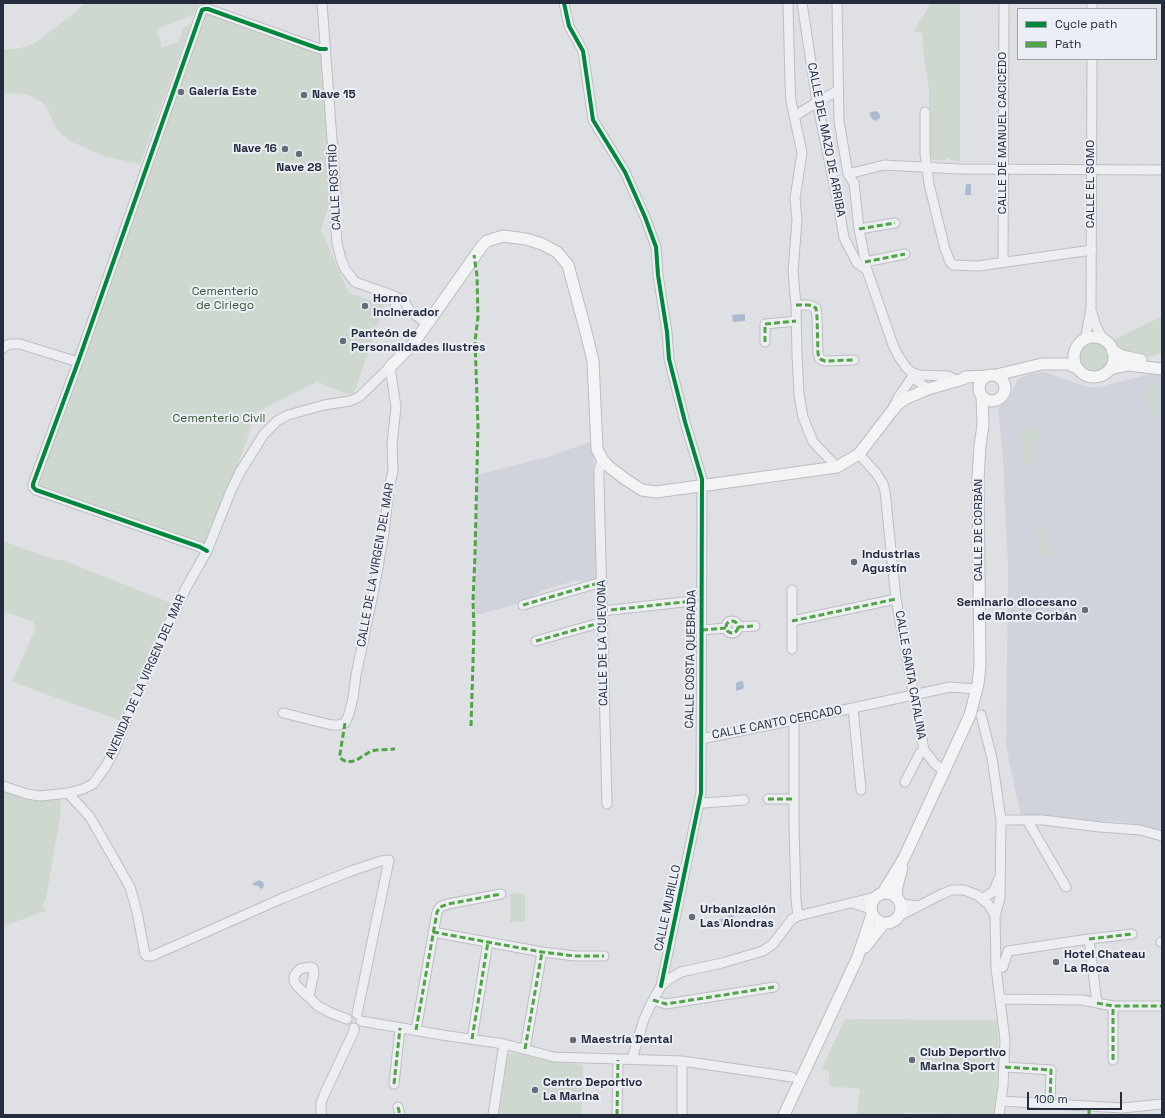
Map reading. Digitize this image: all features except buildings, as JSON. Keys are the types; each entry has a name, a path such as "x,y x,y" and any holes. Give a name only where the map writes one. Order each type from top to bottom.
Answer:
{"main road":[{"name":"AVENIDA DE LA VIRGEN DEL MAR","path":"390,367 413,344 474,255 487,241 503,236 514,236 537,242 556,252 568,265 593,361 597,449 602,459 613,470 636,486 648,492 838,467 858,454 899,403 928,390 966,378 991,375"},
{"path":"1077,368 1074,357 1077,346 1085,340 1098,338 1109,345 1112,350 1113,357 1110,369"},
{"path":"1112,350 1122,356 1134,360 1162,363"},
{"path":"1017,371 1004,386 1001,397 995,400 988,400 981,393 980,384 991,375 1017,371 1042,364 1075,351"},
{"path":"1042,364 1068,364 1077,368 1085,375 1093,377 1102,375 1110,369 1128,365 1162,369"},
{"path":"991,375 1002,381 1004,386"},
{"name":"AVENIDA DE LA VIRGEN DEL MAR","path":"960,380 972,383 981,393"},
{"name":"CALLE DE CORBÁN","path":"904,858 970,715 978,687 980,659 978,479 983,425 981,393"},
{"name":"CALLE DE CORBÁN","path":"983,425 995,400"},
{"path":"784,1115 857,958 872,912 872,903 904,858"},
{"path":"872,912 878,921 884,923 894,921 899,916 901,912 897,886 904,858"},
{"path":"878,895 889,894 898,900"},
{"path":"857,958 884,923"}],"street":[{"name":"CALLE ROSTRÍO","path":"322,3 336,194 335,218 341,259 345,269 355,282 392,295 404,301 410,311 426,324"},
{"name":"CALLE DEL MAZO DE ARRIBA","path":"788,3 790,83 794,116 802,154 795,198 797,220 793,272 796,305 799,394 803,416 814,442 838,467"},
{"name":"CALLE DEL MAZO DE ARRIBA","path":"802,3 816,102 844,238 857,263 866,266"},
{"path":"837,3 838,121 848,174 854,183 866,266 893,345 899,357 915,379 928,390"},
{"name":"CALLE DE MANUEL CACICEDO","path":"1003,262 1004,3"},
{"path":"564,4 569,26 583,51 593,120 625,172 646,216 656,247 658,275 667,332 669,359 685,422 702,479 702,486"},
{"path":"207,551 200,547 36,490 33,487 202,10 208,9 320,49 326,49"},
{"name":"CALLE EL SOMO","path":"1085,340 1091,308 1092,60"},
{"path":"794,116 816,102 838,91"},
{"path":"925,112 926,168 944,249 953,265 978,266 1092,250"},
{"path":"830,165 846,162"},
{"path":"848,174 884,166 926,168 1162,170"},
{"path":"860,229 895,222"},
{"path":"866,266 905,254"},
{"path":"392,295 397,309"},
{"path":"796,305 809,305 816,308 818,354 820,359 825,361 854,360"},
{"name":"CALLE EL SOMO","path":"1091,308 1096,326 1104,341"},
{"path":"765,342 765,324 796,321"},
{"path":"3,348 9,344 20,344 78,362"},
{"name":"AVENIDA DE LA VIRGEN DEL MAR","path":"3,786 33,795 68,793 83,789 93,784 106,766 123,729 149,663 186,588 207,551 230,493 240,472 254,449 271,426 277,421 300,411 350,401 360,397 390,367"},
{"name":"CALLE DE LA VIRGEN DEL MAR","path":"283,713 332,725 345,723 349,714 374,589 393,471 392,444 396,407 390,367"},
{"name":"AVENIDA DE LA VIRGEN DEL MAR","path":"915,377 948,376 960,380"},
{"path":"912,396 915,377"},
{"path":"892,411 899,396 915,377"},
{"name":"CALLE SANTA CATALINA","path":"858,454 876,474 883,484 885,491 896,599 924,750 935,764 944,771"},
{"name":"CALLE DE LA CUEVONA","path":"602,459 599,470 599,482 607,804"},
{"path":"599,482 602,474 613,470"},
{"name":"CALLE COSTA QUEBRADA","path":"693,833 701,784 702,486"},
{"path":"523,605 602,582"},
{"path":"792,590 792,649"},
{"name":"CALLE SANTA CATALINA","path":"792,621 896,599"},
{"path":"602,611 702,600"},
{"path":"536,641 603,622"},
{"name":"CALLE COSTA QUEBRADA","path":"702,630 726,628 728,632 732,633 737,631 738,627 755,626"},
{"name":"CALLE CANTO CERCADO","path":"700,739 950,687 978,687"},
{"name":"CALLE CANTO CERCADO","path":"853,708 861,790"},
{"path":"981,715 992,758 1001,820 1000,898 994,906 996,968 1005,1040 1002,1101 999,1115"},
{"path":"794,720 796,900 798,916 878,895"},
{"name":"CALLE SANTA CATALINA","path":"906,782 920,753 924,750"},
{"path":"68,793 90,817 130,887 137,912 145,954 147,956 152,956 296,892 382,860 389,860 358,1027 354,1028 354,1031 324,1095 321,1103 320,1115"},
{"path":"768,799 794,799"},
{"path":"699,802 744,800"},
{"path":"1001,820 1043,820 1140,830 1162,836"},
{"path":"1027,820 1066,887"},
{"name":"CALLE MURILLO","path":"632,1059 644,1019 661,986 693,833"},
{"path":"982,899 994,891 1000,877"},
{"path":"899,916 952,890 964,890 977,895 994,906"},
{"path":"416,1030 433,932 437,912 440,907 448,904 501,894"},
{"path":"898,900 919,906"},
{"path":"852,903 872,912"},
{"name":"CALLE MURILLO","path":"661,986 677,974 763,951 773,944 792,919 798,916"},
{"path":"433,932 542,952 575,956 604,956"},
{"path":"996,968 1003,967 1008,951 1132,934"},
{"path":"1089,939 1097,1004"},
{"path":"472,1039 488,942"},
{"path":"525,1050 542,952"},
{"name":"CALLE MURILLO","path":"667,962 668,968 677,974"},
{"path":"653,1000 666,1004 774,987"},
{"path":"309,996 312,1001 324,1010 347,1019"},
{"path":"1000,999 1082,1000 1113,1006 1162,1006"},
{"path":"1113,1006 1113,1060"},
{"path":"347,1019 352,1014 359,1018 400,1028 504,1044 554,1057 682,1061 792,1077"},
{"path":"347,1019 348,1025 354,1028"},
{"path":"394,1084 400,1028"},
{"path":"493,1115 504,1044"},
{"path":"617,1115 618,1060"},
{"path":"682,1061 682,1115"},
{"path":"1004,1067 1051,1070 1050,1104"},
{"path":"1002,1101 1050,1104 1089,1111 1162,1104"}],"shaded area":[{"name":"Seminario diocesano de Monte Corbán","path":"1042,372 1087,387 1099,387 1154,373 1162,374 1162,833 1118,821 1075,822 1021,817 1006,746 1008,569 1003,459 998,409 1008,400 1018,379 1030,374"},
{"path":"593,441 597,581 574,581 544,590 520,603 480,614 474,614 477,475 547,457"}],"green space":[{"path":"85,3 199,3 194,14 157,29 162,48 178,42 184,27 191,24 140,164 106,157 72,142 62,135 55,127 48,109 42,102 26,94 3,93 3,49 16,49 34,44 72,15"},
{"path":"931,3 960,3 960,161 950,160 950,158 946,158 945,160 932,160 930,157 929,91 922,33 913,32"},
{"name":"Cementerio de Ciriego","path":"205,13 323,55 333,193 321,230 349,293 385,305 353,396 317,382 257,412 210,540 205,546 35,486"},
{"path":"1162,316 1162,352 1151,357 1131,353 1118,346 1113,340"},
{"path":"1093,342 1104,346 1108,357 1104,368 1093,372 1082,368 1078,357 1082,346"},
{"path":"1148,385 1156,385 1157,415 1149,415"},
{"path":"1031,428 1031,430 1038,429 1039,441 1032,442 1034,463 1024,464 1019,429"},
{"path":"1047,529 1050,554 1039,555 1036,530"},
{"path":"3,541 44,556 57,560 63,560 171,603 122,721 12,682 36,627 32,621 3,611"},
{"path":"3,790 60,798 61,812 46,898 43,905 46,911 3,926"},
{"path":"511,893 525,894 525,922 510,922"},
{"name":"Club Deportivo Marina Sport","path":"845,1019 997,1020 999,1052 995,1114 904,1113 904,1115 857,1115 860,1089 829,1086 829,1072 822,1068"},
{"name":"Centro Deportivo La Marina","path":"511,1052 554,1062 583,1065 582,1115 499,1115 507,1057"}],"water":[{"path":"875,111 880,115 880,118 876,121 872,119 869,113"},
{"path":"966,184 971,184 971,195 965,195"},
{"path":"745,314 745,321 733,322 732,315"},
{"path":"743,681 743,689 736,691 736,683"},
{"path":"260,880 264,885 261,889 258,886 253,885 253,883"},
{"path":"733,914 736,921 721,928 718,920"}],"marked path":[{"path":"859,229 895,223"},
{"path":"865,262 905,254"},
{"path":"471,726 478,426 475,341 478,317 477,276 474,255"},
{"path":"796,305 809,305 816,308 818,354 820,359 825,361 854,360"},
{"path":"765,342 765,324 796,321"},
{"path":"523,605 602,582"},
{"path":"792,621 896,599"},
{"path":"602,611 702,600"},
{"path":"730,621 734,621 738,627 734,633 730,633 726,629 726,625 730,621"},
{"path":"536,641 603,622"},
{"path":"738,627 755,626"},
{"path":"702,630 726,628"},
{"path":"345,723 340,754 340,758 343,760 347,762 355,761 371,751 395,749"},
{"path":"768,799 794,799"},
{"path":"416,1030 437,912 440,907 448,904 501,894"},
{"path":"433,932 542,952 575,956 604,956"},
{"path":"1089,939 1132,934"},
{"path":"472,1039 488,942"},
{"path":"525,1049 542,952"},
{"path":"653,1000 666,1004 774,987"},
{"path":"1097,1003 1113,1006 1162,1006"},
{"path":"1113,1006 1113,1060"},
{"path":"394,1084 400,1028"},
{"path":"617,1115 618,1060"},
{"path":"1005,1067 1051,1070 1050,1104"},
{"path":"1089,1106 1089,1115"},
{"path":"398,1107 400,1115"}],"cycle path":[{"path":"564,3 569,26 583,51 593,120 625,172 645,217 656,247 658,275 667,332 669,359 685,422 702,479 701,793 661,986"},
{"path":"207,551 200,547 36,490 33,487 33,484 78,362 202,10 208,9 320,49 326,49"}],"place":[{"name":"Galería Este","path":"181,92"},
{"name":"Nave 15","path":"304,95"},
{"name":"Nave 16","path":"285,149"},
{"name":"Nave 28","path":"299,154"},
{"name":"Horno incinerador","path":"365,306"},
{"name":"Panteón de Personalidades Ilustres","path":"343,341"},
{"name":"Industrias Agustín","path":"854,562"},
{"name":"Seminario diocesano de Monte Corbán","path":"1085,610"},
{"name":"Urbanización Las Alondras","path":"692,917"},
{"name":"Hotel Chateau La Roca","path":"1056,962"},
{"name":"Maestría Dental","path":"573,1040"},
{"name":"Club Deportivo Marina Sport","path":"912,1060"},
{"name":"Centro Deportivo La Marina","path":"535,1090"}],"park label":[{"name":"Cementerio Civil","path":"219,419"}]}
